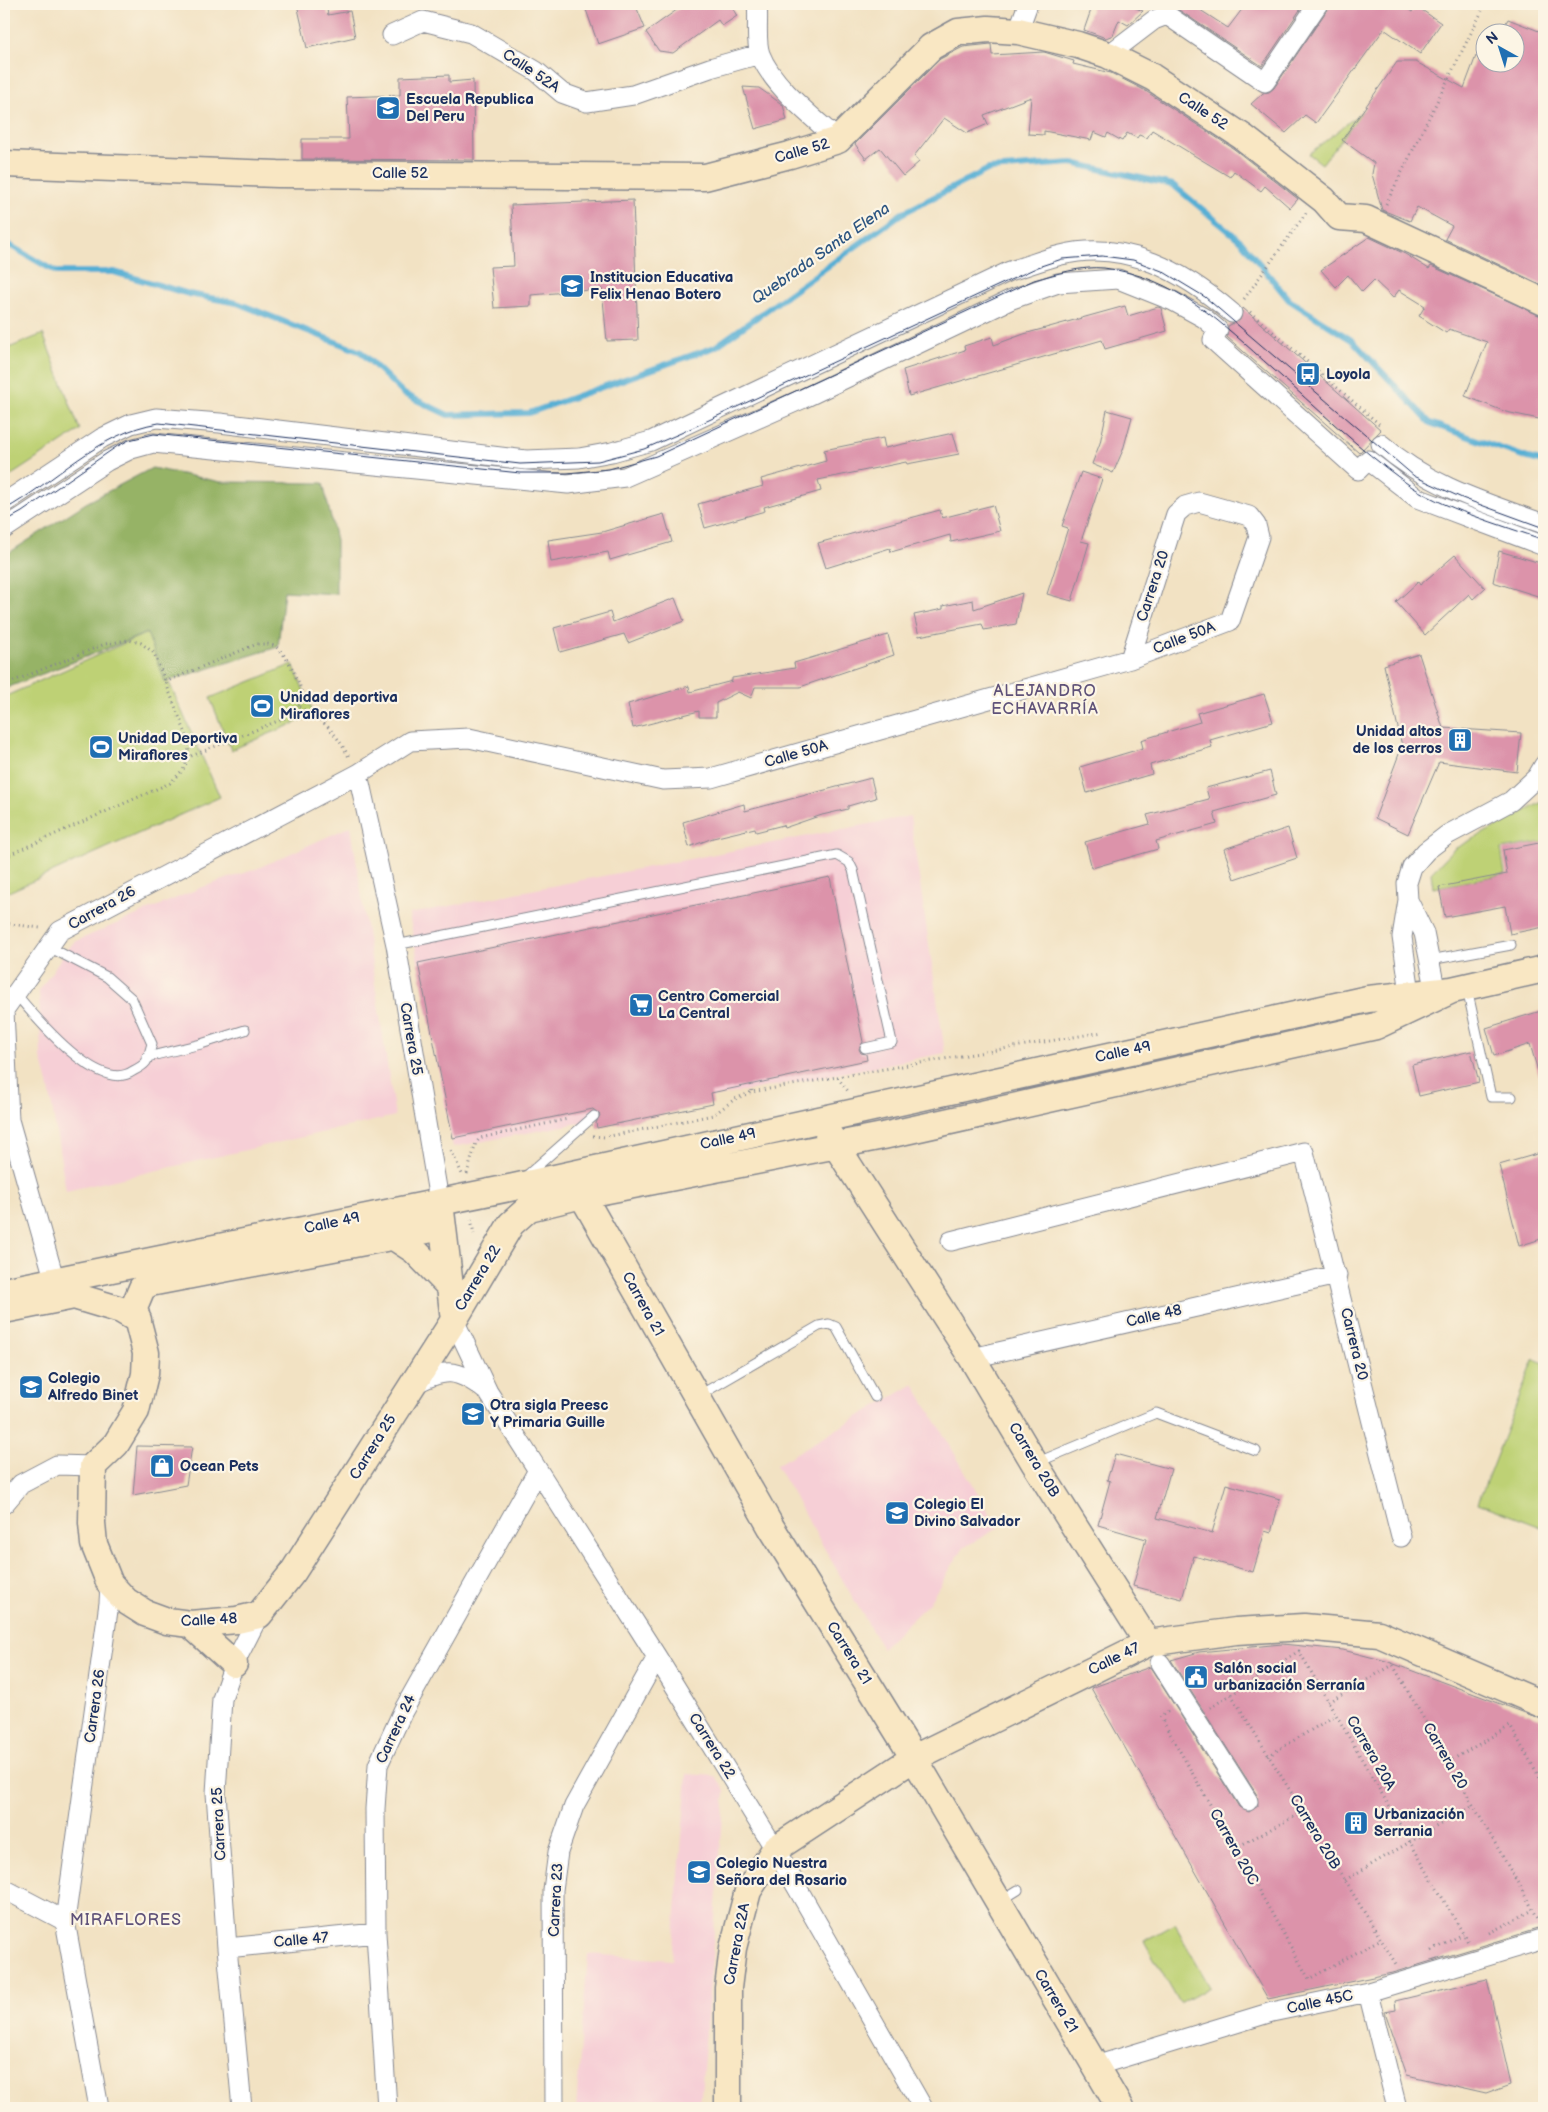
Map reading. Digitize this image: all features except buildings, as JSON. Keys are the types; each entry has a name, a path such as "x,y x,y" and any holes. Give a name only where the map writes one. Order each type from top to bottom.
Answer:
{"street":[{"path":"757,4 760,54 778,82 791,97 838,140"},
{"path":"1018,30 1028,4"},
{"path":"1108,55 1170,9 1265,82 1318,4"},
{"name":"Calle 52A","path":"392,35 423,21 471,33 536,71 562,93 587,102 633,96 710,68 760,54"},
{"name":"Calle 52","path":"4,164 278,174 705,177 790,155 838,140 916,60 943,39 958,32 988,29 1018,30 1108,55 1152,77 1243,137 1324,200 1339,217 1366,219 1544,302"},
{"path":"4,503 102,438 131,424 156,418 230,424 526,460 579,458 612,452 651,441 1010,272 1062,254 1096,250 1121,252 1164,266 1240,311"},
{"path":"4,529 107,462 131,449 153,443 568,484 625,477 802,399 1012,299 1058,283 1118,279 1174,301 1204,318 1218,330 1213,340 1358,470 1367,461 1418,498 1544,546"},
{"path":"1381,444 1417,472 1434,482 1461,494 1544,524"},
{"name":"Carrera 20","path":"1130,659 1176,514 1185,506 1199,502 1249,516 1256,524 1260,537 1230,621"},
{"name":"Calle 50A","path":"358,774 410,742 469,738 663,780 711,778 1130,659 1230,621"},
{"path":"1412,1002 1402,937 1408,900 1407,883 1412,867 1426,851 1446,835 1511,802 1542,773"},
{"name":"Carrera 26","path":"57,1289 9,1120 4,1010 60,931 358,774"},
{"name":"Carrera 25","path":"242,2108 226,1948 216,1793 222,1699 234,1664 260,1615 293,1572 454,1320 439,1200 396,945 358,774"},
{"path":"1408,900 1424,933 1430,960 1448,992"},
{"name":"Calle 49","path":"539,1204 836,1146 1376,1026 1412,1002 1544,969"},
{"name":"Calle 49","path":"4,1310 57,1289 439,1200 514,1187 1368,999 1412,1002"},
{"path":"1242,1026 1249,1055"},
{"name":"Carrera 20B","path":"818,1120 972,1358 1035,1464 1248,1801"},
{"name":"Carrera 20","path":"951,1241 1304,1152 1401,1537"},
{"name":"Carrera 21","path":"582,1195 776,1536 914,1758 1008,1897 1095,2066 1120,2108"},
{"path":"439,1200 387,1238 414,1250 449,1286"},
{"name":"Carrera 22","path":"539,1204 519,1215 511,1224 454,1320 488,1392 537,1472 657,1657 775,1849 923,2108"},
{"name":"Calle 49","path":"138,1320 134,1308 142,1288 150,1283 443,1227"},
{"name":"Calle 48","path":"972,1358 1336,1275"},
{"name":"Calle 49","path":"4,1291 57,1289 110,1306 138,1320"},
{"path":"4,1504 21,1484 57,1465 93,1466 116,1444 136,1411 145,1374 146,1353 138,1320"},
{"name":"Carrera 22","path":"412,1386 433,1374 454,1372 464,1375 488,1392"},
{"name":"Carrera 26","path":"93,1466 92,1523 94,1544 110,1584 108,1612 65,1922 99,2108"},
{"name":"Carrera 24","path":"387,2108 376,1933 375,1809 378,1765 403,1711 537,1472"},
{"name":"Calle 48","path":"110,1584 126,1601 145,1614 167,1621 190,1624 237,1620 260,1615"},
{"path":"190,1624 234,1664"},
{"name":"Calle 47","path":"775,1849 914,1758 1154,1653 1236,1631 1304,1626 1379,1634 1544,1705"},
{"name":"Carrera 23","path":"554,2108 553,1890 558,1852 574,1806 657,1657"},
{"name":"Carrera 22A","path":"728,2108 728,1988 734,1948 748,1890 775,1849"},
{"path":"4,1890 65,1922"},
{"name":"Calle 45C","path":"1095,2066 1272,2012 1368,1992 1543,1932"},
{"name":"Calle 47","path":"226,1948 376,1933"},
{"path":"1368,1992 1397,2108"}],"lane":[{"path":"396,945 837,855 849,862 853,870 892,1042 865,1048"},
{"path":"1430,960 1511,945"},
{"path":"16,994 40,1023 92,1069 112,1076 126,1076 145,1063 152,1044 132,999 107,977 49,947"},
{"path":"1448,992 1491,1097 1512,1096"},
{"path":"147,1057 201,1044 245,1030"},
{"path":"514,1187 594,1116"},
{"path":"696,1398 819,1326 829,1324 836,1327 874,1397"},
{"path":"1035,1464 1156,1413 1256,1451"}],"path":[{"path":"1382,210 1482,11"},
{"path":"1255,285 1300,221"},
{"path":"1240,311 1390,433 1381,444"},
{"path":"4,685 105,644 128,640 141,643 154,653 188,739 189,757 183,770 170,783 4,857"},
{"path":"165,682 257,644 269,644 284,654 300,686 302,696 299,707 290,716 189,757"},
{"path":"299,707 313,714 334,731 358,774"},
{"path":"4,922 60,931"},
{"path":"465,1182 476,1143 484,1136 561,1119 570,1119 593,1136 605,1137 713,1115 735,1099 752,1092 837,1077 862,1110"},
{"path":"751,1085 752,1092"},
{"name":"Carrera 20A","path":"1230,1694 1299,1651 1469,1945 1477,1940"},
{"name":"Carrera 20","path":"1328,1702 1393,1665 1533,1910 1543,1932"},
{"path":"1196,1718 1230,1694"},
{"name":"Carrera 20B","path":"1230,1694 1399,1970"},
{"path":"1268,1756 1336,1715"},
{"name":"Carrera 20C","path":"1160,1716 1309,1979 1380,1939"},
{"path":"1448,1762 1510,1726 1544,1785"},
{"path":"1344,1880 1473,1805"},
{"path":"1235,1848 1302,1812"},
{"path":"1485,1936 1533,1910"}],"shaded area":[{"name":"Centro Comercial La Central","path":"910,816 945,1053 453,1147 409,914"},
{"path":"351,826 395,1116 66,1191 48,1083 41,1058 39,991 63,955 74,942 200,888 256,869"},
{"path":"914,1384 998,1528 963,1548 929,1603 882,1648 776,1465"},
{"name":"Colegio Nuestra Señora del Rosario","path":"687,1774 716,1776 725,1791 700,2108 576,2108 588,1954 672,1960"}],"green space":[{"path":"1365,109 1322,164 1309,154"},
{"path":"43,334 80,430 4,480 4,350"},
{"path":"152,468 221,482 323,483 336,540 336,594 284,591 278,647 165,682 147,633 4,689 4,556 86,503"},
{"name":"Unidad Deportiva Miraflores","path":"147,633 220,797 4,894 4,697"},
{"name":"Unidad deportiva Miraflores","path":"293,664 314,715 231,750 210,698"},
{"path":"1544,801 1544,842 1501,849 1505,874 1433,888 1431,873 1454,849"},
{"path":"1534,1359 1544,1363 1544,1528 1478,1503"},
{"path":"1174,1924 1210,1987 1180,2004 1144,1941"}],"waterway":[{"name":"Quebrada Santa Elena","path":"4,242 56,272 114,272 189,294 237,303 361,352 404,394 448,415 529,413 715,347 901,214 989,169 1072,163 1173,185 1241,241 1289,300 1353,341 1430,423 1544,462"}],"tram line":[{"path":"4,510 23,499 97,447 137,428 159,423 520,464 598,461 644,449 681,433 1038,267 1062,259 1102,256 1133,260 1162,271 1205,297 1414,476 1462,498 1544,528"},
{"path":"4,522 22,512 116,447 129,440 154,434 520,473 567,473 609,469 656,456 1034,280 1086,268 1104,268 1130,273 1154,281 1176,292 1216,319 1371,455 1419,491 1453,508 1544,540"}],"place":[{"name":"Escuela Republica Del Peru","path":"388,108"},
{"name":"Institucion Educativa Felix Henao Botero","path":"572,286"},
{"name":"Loyola","path":"1308,374"},
{"name":"Unidad deportiva Miraflores","path":"262,706"},
{"name":"Unidad altos de los cerros","path":"1460,740"},
{"name":"Unidad Deportiva Miraflores","path":"101,747"},
{"name":"Centro Comercial La Central","path":"641,1005"},
{"name":"Colegio Alfredo Binet","path":"31,1387"},
{"name":"Otra sigla Preesc Y Primaria Guille","path":"473,1414"},
{"name":"Ocean Pets","path":"162,1466"},
{"name":"Colegio El Divino Salvador","path":"897,1513"},
{"name":"Salón social urbanización Serranía","path":"1196,1677"},
{"name":"Urbanización Serrania","path":"1356,1823"},
{"name":"Colegio Nuestra Señora del Rosario","path":"699,1872"}],"district":[{"name":"ALEJANDRO ECHAVARRÍA","path":"1045,700"},
{"name":"MIRAFLORES","path":"126,1920"}]}
